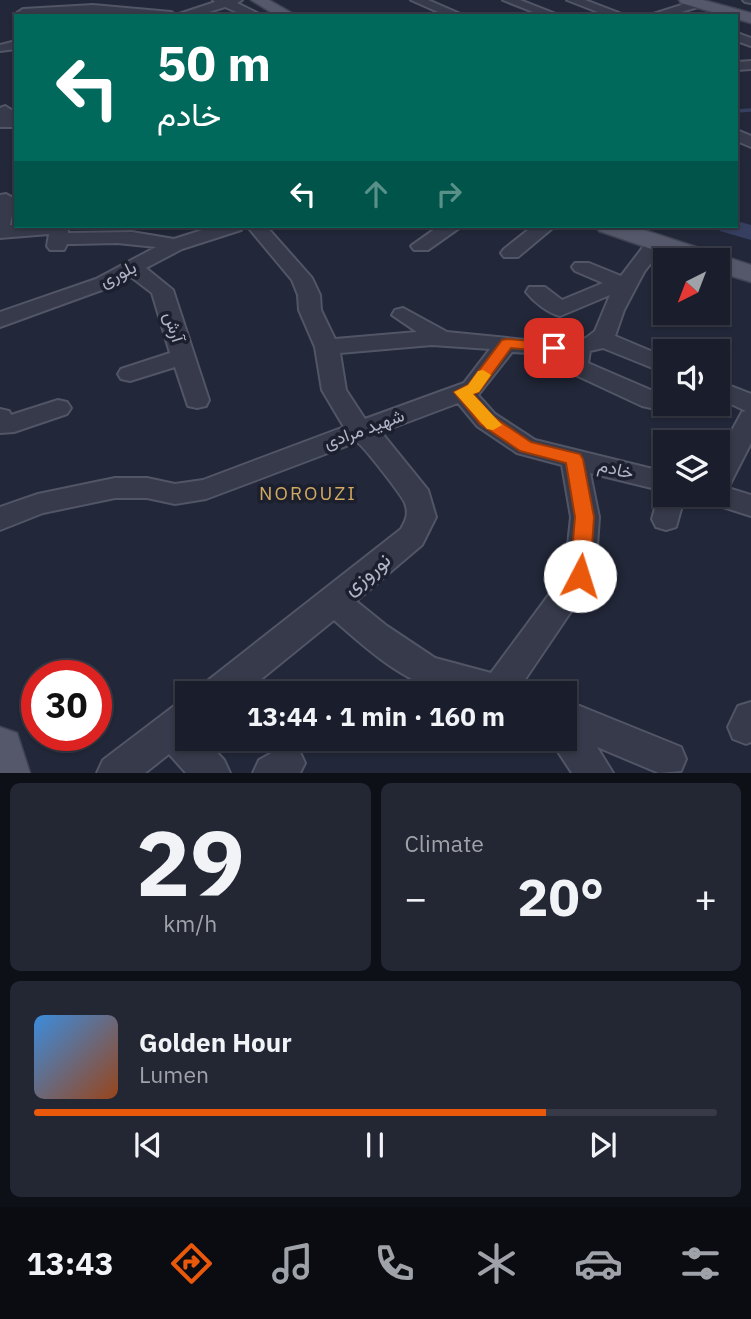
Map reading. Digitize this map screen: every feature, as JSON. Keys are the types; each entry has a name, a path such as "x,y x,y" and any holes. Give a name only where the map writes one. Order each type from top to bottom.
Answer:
{"main road":[{"path":"258,0 285,14"},
{"path":"693,4 726,14"},
{"path":"693,4 729,14"},
{"path":"614,228 674,248"},
{"path":"730,267 751,274"},
{"path":"0,749 6,773"}],"street":[{"path":"417,0 454,14"},
{"path":"509,0 549,14 577,1 615,14"},
{"path":"188,14 227,1 253,14"},
{"path":"662,14 693,4"},
{"path":"23,13 93,9 149,14"},
{"path":"0,226 7,198"},
{"path":"0,232 47,228"},
{"path":"59,228 57,245 104,235 150,238 175,245"},
{"name":"بلوری","path":"0,320 103,283 175,245 228,228"},
{"name":"نوروزی","path":"233,681 412,537 422,517 418,497 401,479 375,441 360,431 334,390 327,347 310,310 310,295 302,278 259,228"},
{"path":"422,246 449,228"},
{"path":"511,253 542,228"},
{"path":"651,400 598,387 575,366 634,271 657,242"},
{"path":"582,267 625,285"},
{"name":"آرش","path":"132,268 162,290 197,400"},
{"path":"537,292 560,309 625,285"},
{"path":"403,314 442,338"},
{"path":"327,347 442,338 536,348 590,342 653,362"},
{"name":"شهید مرادی","path":"0,519 38,504 115,488 147,488 175,494 206,489 473,388 507,343"},
{"path":"130,374 183,357"},
{"name":"خادم","path":"462,392 486,420 526,447 653,479"},
{"path":"730,394 751,404"},
{"path":"0,417 5,426 58,408"},
{"path":"730,460 749,428"},
{"path":"511,681 580,576 585,517 574,459"},
{"path":"730,499 751,506"},
{"path":"334,601 375,636 426,670 467,681"},
{"path":"577,721 667,759"},
{"path":"116,773 175,727"},
{"path":"577,750 594,773"},
{"path":"197,751 211,773"}],"waterway":[{"path":"738,111 751,110"},
{"path":"735,228 751,233"}],"slow traffic":[{"path":"483,375 473,388 462,392 493,425"}],"district":[{"name":"NOROUZI","path":"308,493"}],"route":[{"path":"554,348 507,343 473,388 462,392 486,420 526,447 574,459 585,517 580,576"}]}
